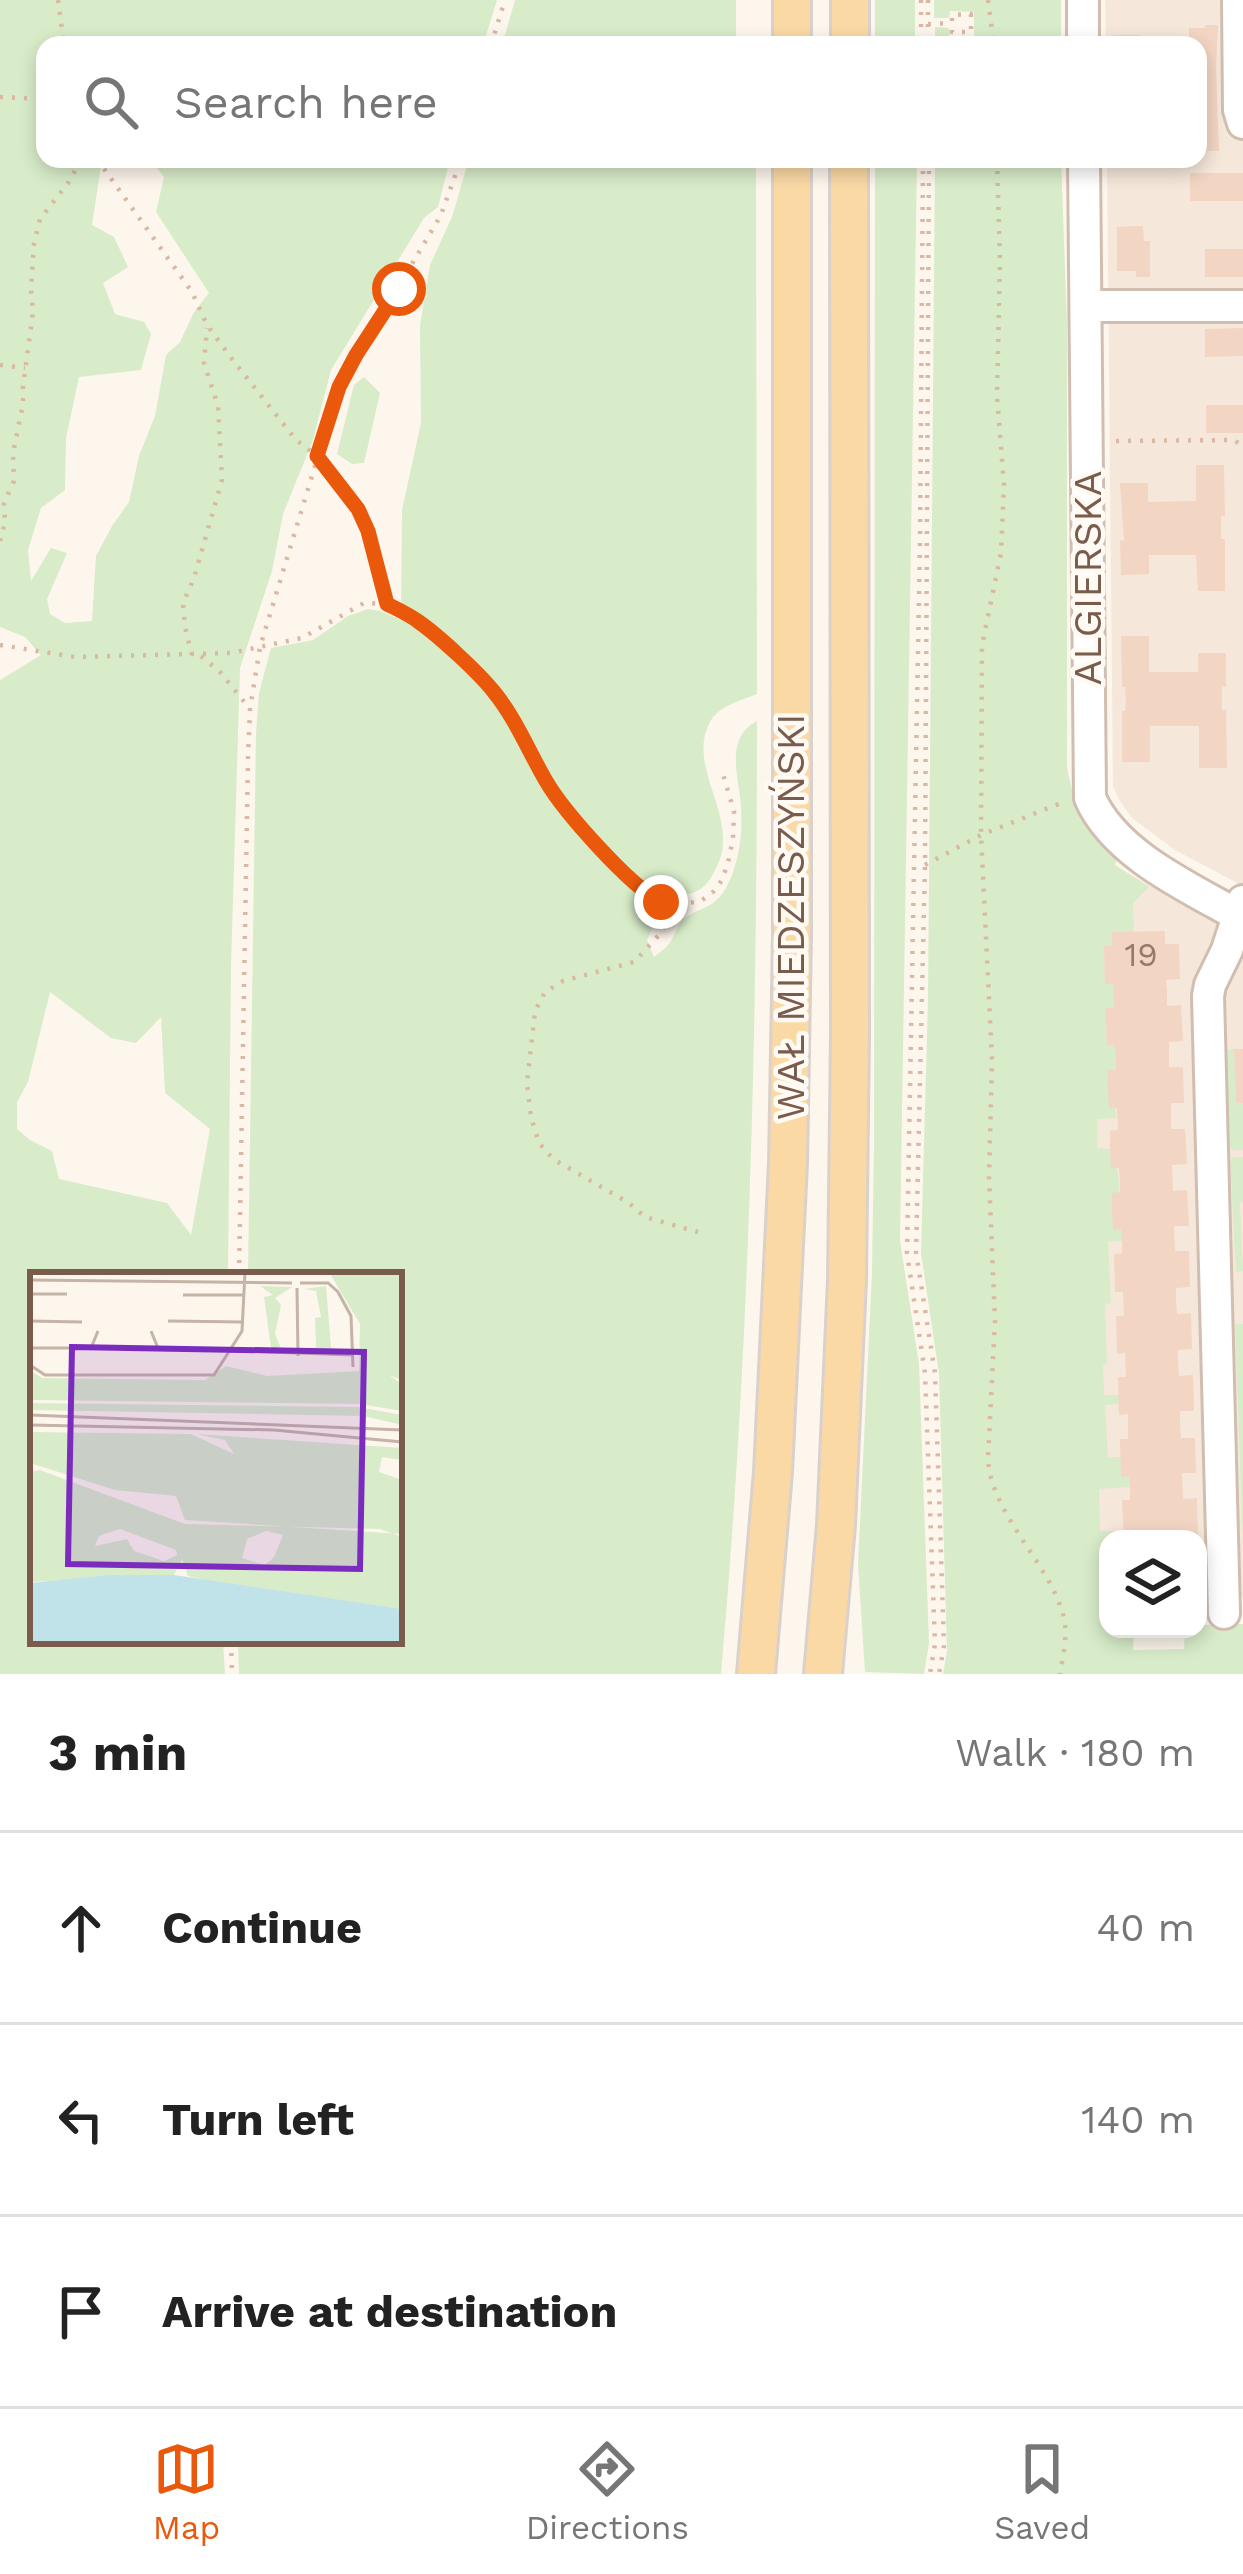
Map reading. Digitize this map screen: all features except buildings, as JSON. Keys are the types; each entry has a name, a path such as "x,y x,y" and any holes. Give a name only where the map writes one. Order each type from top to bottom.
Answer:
{"main road":[{"path":"792,0 792,36"},
{"path":"850,0 850,36"},
{"name":"WAŁ MIEDZESZYŃSKI","path":"756,1674 788,1163 792,168"},
{"name":"WAŁ MIEDZESZYŃSKI","path":"824,1674 842,1399 848,1212 850,168"}],"street":[{"path":"1083,0 1084,36"},
{"path":"1238,0 1243,123"},
{"name":"ALGIERSKA","path":"1084,168 1090,798"},
{"path":"1086,306 1243,306"},
{"path":"1090,798 1098,816 1127,847 1242,912 1208,996 1214,1153 1229,1295 1222,1612"}],"path":[{"path":"58,0 63,36"},
{"path":"494,36 505,0"},
{"path":"924,0 926,36"},
{"path":"924,0 925,36"},
{"path":"988,0 993,36"},
{"path":"928,24 952,23"},
{"path":"0,97 36,99"},
{"path":"0,541 4,503 14,481 13,453 34,311 34,244 40,219 77,168"},
{"path":"103,168 192,292 207,325 296,440 317,456 358,509 387,604"},
{"path":"239,1272 250,709 260,647 339,387 441,215 458,168"},
{"path":"926,168 925,865 916,1252 935,1373 944,1646 939,1674"},
{"path":"926,168 907,1253 925,1373 935,1644 930,1674"},
{"path":"997,168 997,396 1004,485 1001,553 982,645 981,836 992,1060 988,1177 995,1321 988,1473 1057,1598 1065,1637 1060,1674"},
{"path":"207,325 204,363 218,406 222,480 184,603 185,627 196,655 220,672 250,709"},
{"path":"0,365 26,368"},
{"path":"1086,441 1234,440 1243,446"},
{"path":"0,645 75,658 196,655 302,638 364,603 387,604 419,622 493,690 563,807 647,895 676,905 701,901 722,880 733,838 734,811 722,771"},
{"path":"925,865 1058,803 1090,798"},
{"path":"676,905 660,934 634,962 563,981 545,992 535,1011 527,1083 538,1143 553,1159 645,1217 698,1232"},
{"path":"231,1644 232,1674"}],"shaded area":[{"path":"1105,0 1243,0 1243,886 1175,850 1132,818 1113,786 1107,168 1207,168 1207,36 1106,36"},
{"path":"1114,865 1243,939 1243,1598 1236,1592 1207,1596 1207,1530 1099,1530 1099,1546 1061,1459 1068,1196"}],"green space":[{"path":"0,0 497,0 486,36 36,36 36,168 101,168 92,225 114,237 128,267 103,283 115,314 144,322 151,334 141,370 79,377 66,438 65,490 41,508 28,550 31,581 51,548 67,553 47,599 50,614 65,623 92,621 96,556 129,502 139,456 155,416 166,355 180,342 209,293 156,212 164,177 157,168 448,168 438,207 424,218 331,370 313,440 283,514 272,571 240,668 228,1272 30,1272 30,1644 223,1644 225,1674 0,1674 0,680 41,655 25,637 0,627","holes":["50,992 111,1038 136,1043 161,1017 165,1093 210,1129 191,1235 167,1203 59,1179 52,1151 17,1129 17,1102 28,1082"]},
{"path":"515,0 736,0 736,36 505,36"},
{"path":"875,0 915,0 915,36 875,36"},
{"path":"934,0 1061,0 1061,36 974,36 974,12 950,11 949,18 934,18"},
{"path":"935,27 949,28 950,36 935,36"},
{"path":"466,168 756,168 757,694 717,713 704,740 722,829 718,864 699,890 667,898 647,940 654,957 668,945 682,921 715,901 726,888 741,837 737,748 747,728 757,721 750,1198 721,1674 239,1674 238,1644 402,1644 402,1272 248,1272 256,733 259,693 271,648 313,640 348,616 368,609 401,620 402,510 421,423 420,326 430,265 452,217"},
{"path":"875,168 917,168 900,1241 919,1364 929,1643 924,1674 865,1672 858,1564 874,1143"},
{"path":"935,168 1061,168 1067,322 1067,767 1089,828 1117,859 1115,865 1149,887 1133,903 1134,932 1112,932 1112,946 1104,947 1105,983 1113,983 1114,1008 1105,1009 1107,1044 1115,1045 1116,1069 1108,1070 1117,1118 1097,1119 1097,1148 1110,1149 1117,1170 1113,1229 1121,1229 1122,1241 1108,1242 1111,1303 1105,1304 1104,1395 1119,1395 1119,1404 1105,1405 1108,1457 1121,1457 1121,1476 1130,1476 1130,1487 1099,1489 1099,1638 1134,1638 1133,1650 1184,1649 1185,1638 1207,1638 1207,1625 1243,1624 1243,1674 943,1674 947,1651 939,1374 921,1253 928,998"},
{"path":"364,377 380,393 364,463 352,464 337,454 354,385"},
{"path":"1234,1049 1236,1102 1243,1103 1243,1150 1230,1146 1226,1050"},
{"path":"1243,1157 1243,1271 1236,1272 1230,1160"},
{"path":"1235,1324 1243,1324 1243,1546"}],"route":[{"path":"399,289 339,387 317,456 358,509 387,604 419,622 493,690 563,807 647,895 661,902"}]}
